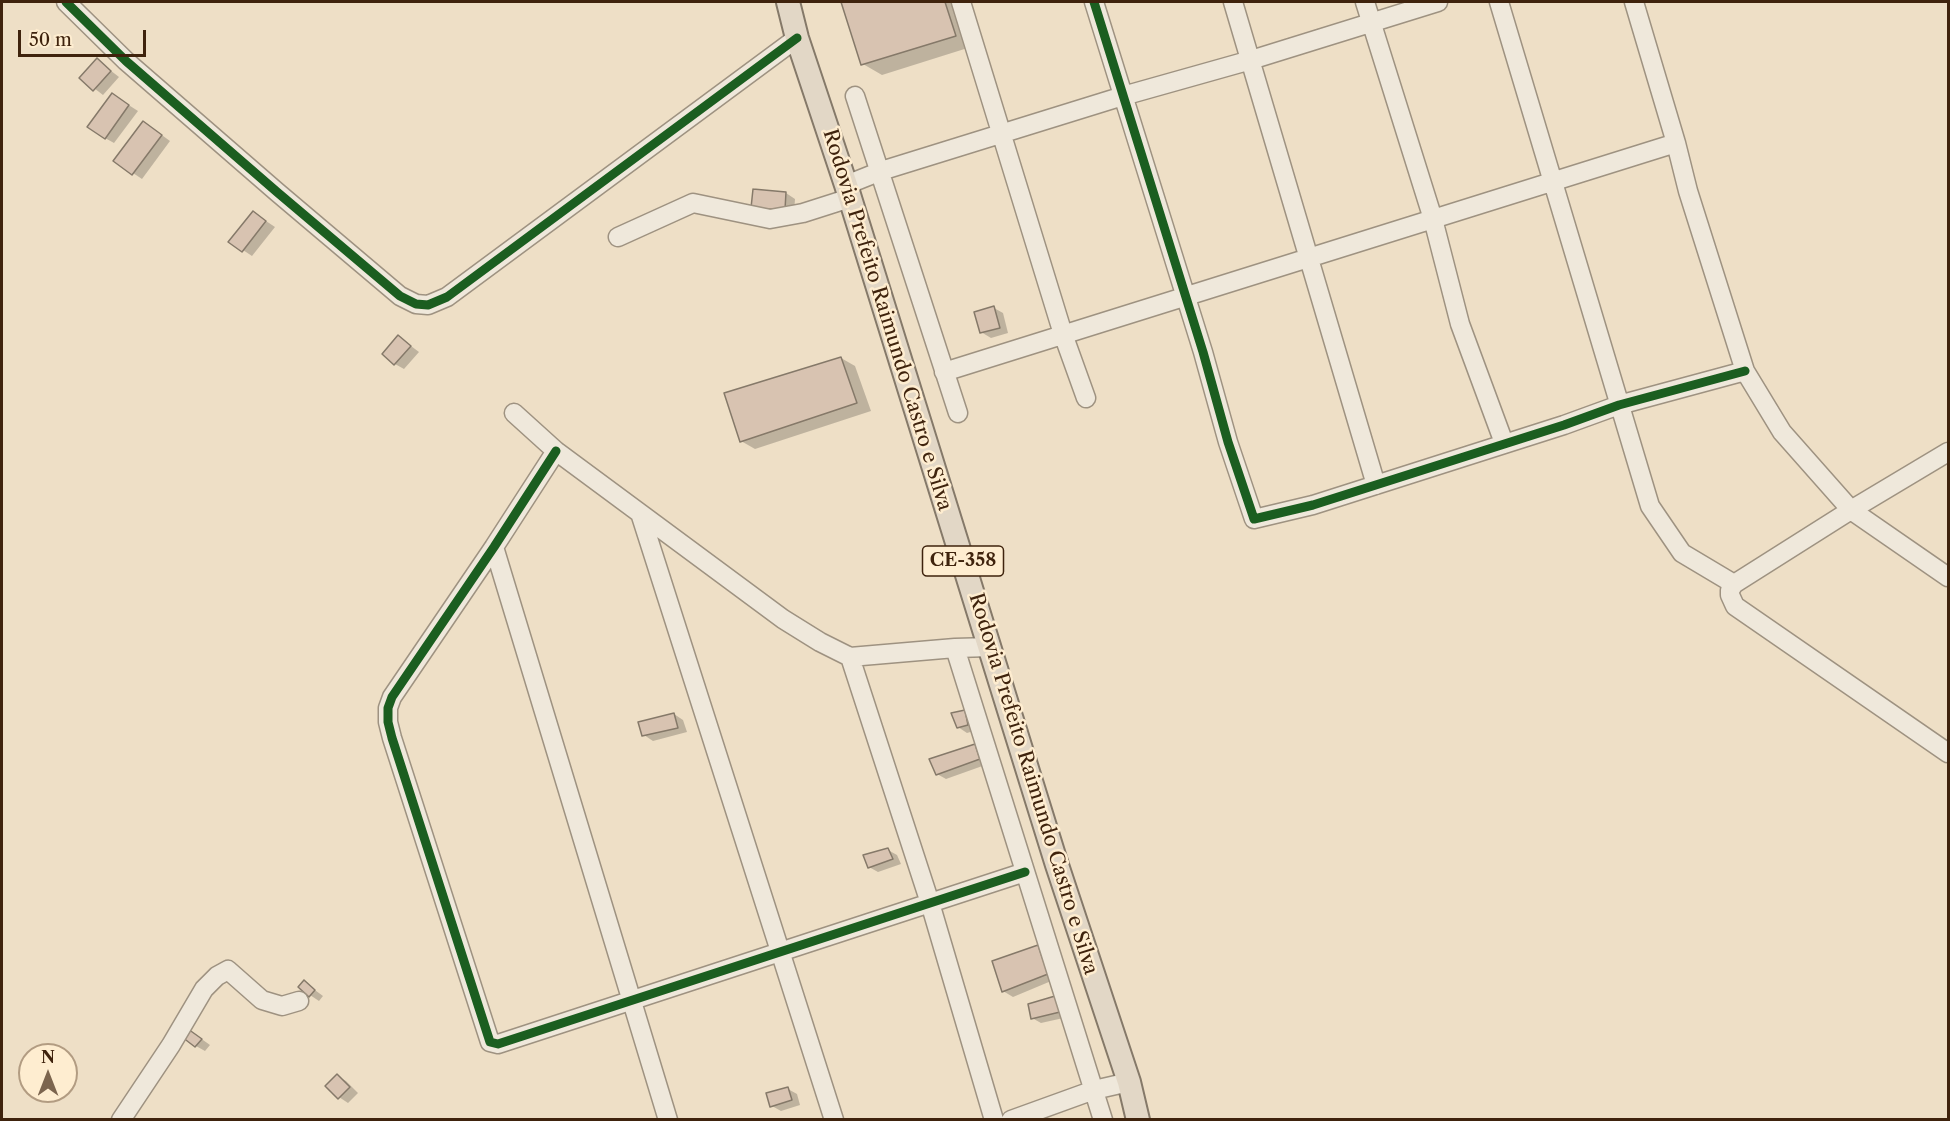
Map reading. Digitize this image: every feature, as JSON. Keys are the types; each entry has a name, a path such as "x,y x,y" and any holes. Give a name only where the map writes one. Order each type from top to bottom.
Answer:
{"main road":[{"name":"Rodovia Prefeito Raimundo Castro e Silva","path":"788,2 797,38 848,192 1057,865 1129,1082 1138,1119"}],"street":[{"path":"66,2 126,61 400,296 416,304 428,305 447,297 797,38"},
{"path":"961,2 1063,334 1086,398"},
{"path":"1094,2 1203,352 1228,442 1254,519 1314,505 1564,425 1619,405 1745,371"},
{"path":"1233,2 1376,485"},
{"path":"1365,2 1433,219 1460,324 1504,443"},
{"path":"618,237 693,203 770,219 803,213 848,192 880,171 1438,2"},
{"path":"1499,2 1650,506 1682,553 1734,584"},
{"path":"1634,2 1688,191 1745,371 1782,432 1851,510 1948,577"},
{"path":"855,96 958,413"},
{"path":"944,372 1676,143"},
{"path":"514,413 556,451 783,619 850,657 991,647"},
{"path":"556,451 494,548 392,697 388,708 388,722 392,738 490,1042 498,1044 1025,872"},
{"path":"1948,452 1734,584 1730,590 1735,606 1948,753"},
{"path":"640,513 834,1119"},
{"path":"494,548 668,1119"},
{"path":"955,648 1103,1119"},
{"path":"850,657 930,903 994,1119"},
{"path":"121,1119 171,1045 204,989 217,976 228,970 262,1000 282,1006 299,1001"},
{"path":"1011,1119 1094,1090 1129,1082"}],"building":[{"path":"841,2 945,2 956,36 861,65"},
{"path":"97,58 111,71 93,91 79,78"},
{"path":"112,93 129,105 105,139 87,127"},
{"path":"143,121 162,135 132,175 113,161"},
{"path":"753,189 786,192 785,210 751,208"},
{"path":"253,211 266,221 242,252 228,242"},
{"path":"994,306 1000,328 980,333 974,312"},
{"path":"398,335 411,346 394,365 382,354"},
{"path":"841,357 857,403 740,442 724,393"},
{"path":"965,710 968,725 957,728 951,713"},
{"path":"674,713 678,728 642,736 638,722"},
{"path":"975,744 980,759 936,775 929,759"},
{"path":"888,848 893,859 868,868 863,855"},
{"path":"1038,945 1048,974 1002,992 992,961"},
{"path":"304,980 315,990 309,997 298,987"},
{"path":"1055,996 1060,1012 1031,1019 1028,1004"},
{"path":"188,1029 202,1039 195,1047 182,1037"},
{"path":"337,1074 350,1087 338,1099 325,1086"},
{"path":"788,1087 792,1100 770,1107 766,1093"}],"cycle path":[{"path":"66,2 126,61 400,296 416,304 428,305 447,297 797,38"},
{"path":"1094,2 1203,352 1228,442 1254,519 1313,505 1564,425 1619,405 1745,371"},
{"path":"556,451 392,697 388,708 388,722 392,738 490,1042 498,1044 1025,872"}]}
